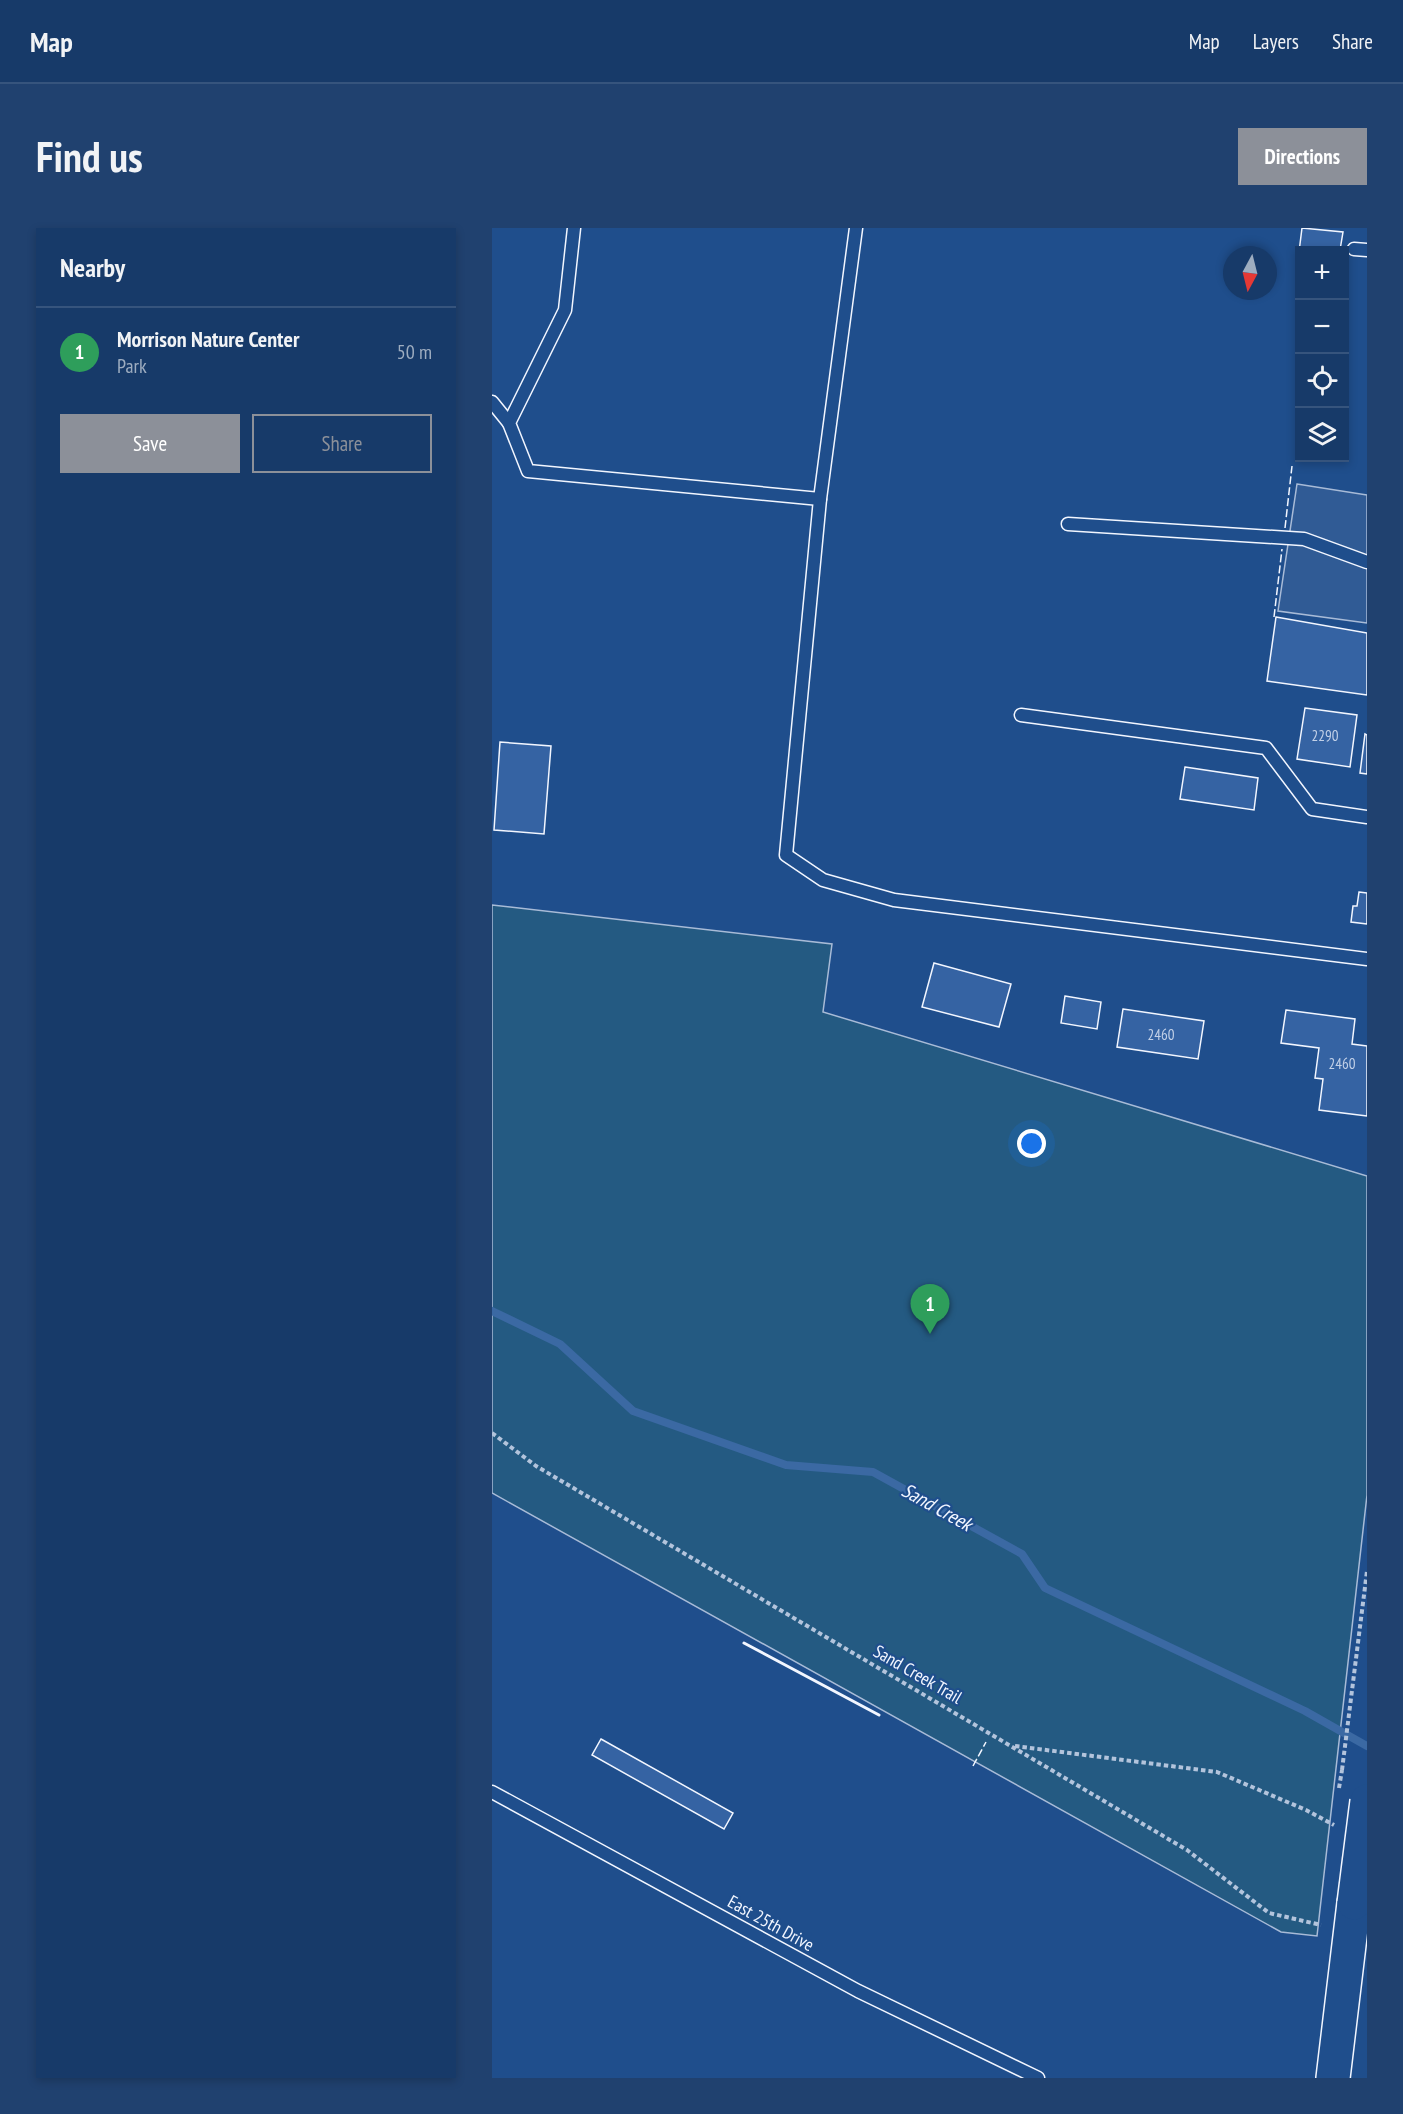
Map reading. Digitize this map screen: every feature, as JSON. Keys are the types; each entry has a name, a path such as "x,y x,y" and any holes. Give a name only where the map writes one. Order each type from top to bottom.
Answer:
{"main road":[{"path":"1333,2078 1367,1801"}],"lane":[{"path":"509,423 566,310 574,228"},
{"path":"856,228 820,499 786,855 823,880 894,900 1367,959"},
{"path":"492,402 509,423 528,471 820,499"},
{"path":"1068,524 1304,539 1367,562"},
{"path":"1021,715 1266,748 1312,809 1367,817"},
{"name":"East 25th Drive","path":"492,1792 858,1991 1038,2078"}],"path":[{"name":"Sand Creek Trail","path":"492,1433 536,1466 1011,1745 1217,1772 1306,1810 1336,1826"},
{"path":"1342,1770 1367,1573"},
{"path":"1011,1745 1187,1850 1269,1913 1353,1917"}],"shaded area":[{"path":"1297,484 1367,495 1367,623 1278,611"},
{"path":"492,905 832,944 823,1012 1367,1176 1367,1495 1317,1936 1281,1932 492,1493"}],"building":[{"path":"1302,228 1343,232 1341,246 1300,246"},
{"path":"1276,617 1367,633 1367,695 1267,681"},
{"path":"1305,708 1357,715 1350,767 1297,759"},
{"path":"1365,734 1367,735 1367,774 1360,773"},
{"path":"500,742 551,746 544,834 494,830"},
{"path":"1185,767 1258,778 1254,810 1180,799"},
{"path":"1359,892 1367,893 1367,924 1351,922 1353,906 1357,906"},
{"path":"934,963 1011,984 999,1027 922,1007"},
{"path":"1065,996 1101,1002 1097,1029 1061,1023"},
{"path":"1123,1009 1204,1021 1198,1059 1117,1047"},
{"path":"1286,1010 1355,1019 1352,1044 1367,1046 1367,1116 1319,1110 1323,1079 1315,1078 1319,1048 1281,1043"},
{"path":"601,1739 733,1813 724,1829 592,1755"}],"waterway":[{"name":"Sand Creek","path":"492,1311 560,1344 633,1411 786,1465 873,1472 1022,1554 1045,1588 1305,1711 1367,1746"}],"fence":[{"path":"1285,528 1292,466"},
{"path":"1274,617 1282,549"},
{"path":"973,1766 986,1742"}],"wall":[{"path":"744,1643 879,1715"}],"place":[{"name":"Morrison Nature Center","path":"930,1334"}]}
